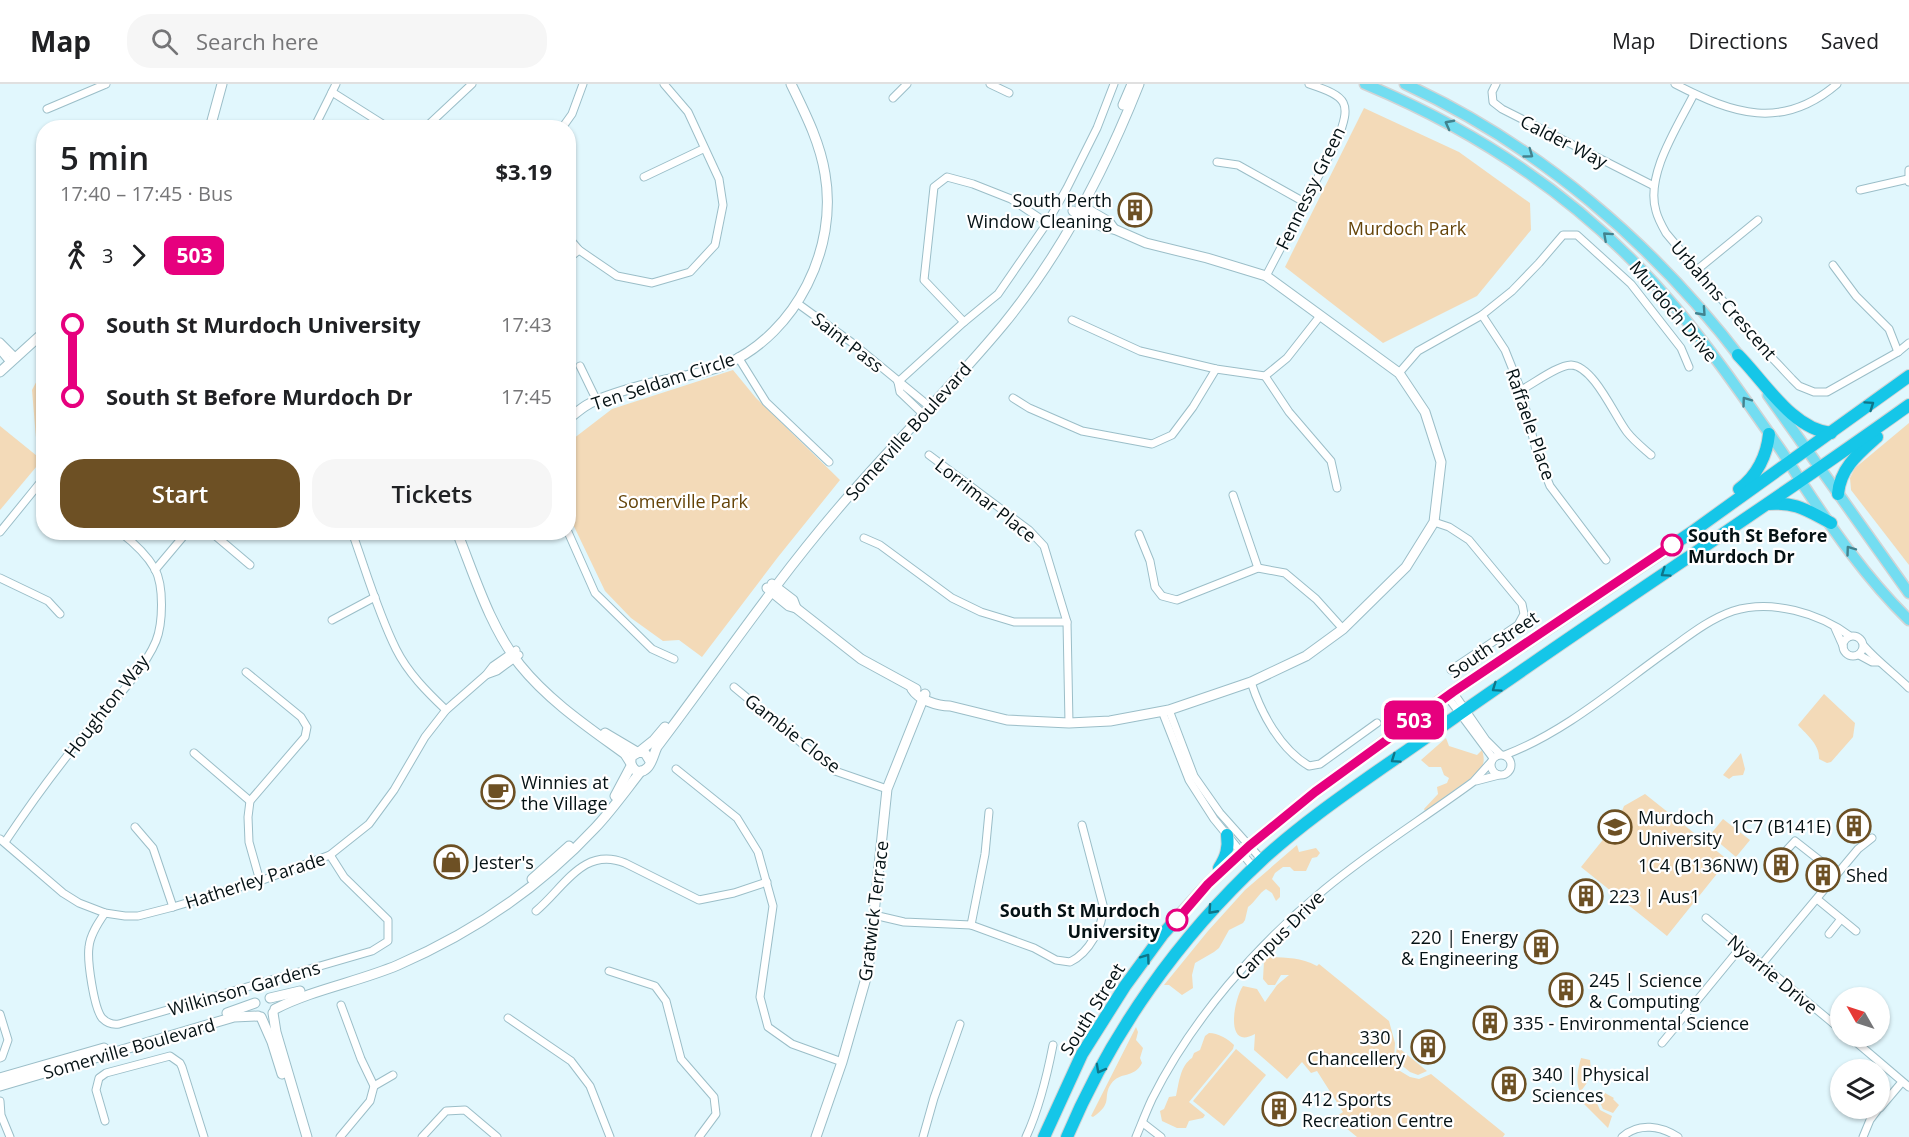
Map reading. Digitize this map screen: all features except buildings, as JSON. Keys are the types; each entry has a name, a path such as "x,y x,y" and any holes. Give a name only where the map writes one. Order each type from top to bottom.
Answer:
{"highway":[{"path":"1738,355 1798,419 1822,432 1831,432"},
{"name":"South Street","path":"1045,1137 1070,1079 1104,1019 1163,934 1208,884 1245,849 1315,792 1450,694 1692,532 1909,376"},
{"path":"1838,494 1840,480 1853,458 1909,407"},
{"name":"South Street","path":"1067,1137 1090,1087 1144,995 1201,922 1258,864 1325,809 1463,711 1909,407"},
{"path":"1692,532 1714,507 1746,484 1768,447 1769,434"},
{"path":"1767,504 1787,503 1831,523"},
{"path":"1208,884 1226,858 1227,835"}],"main road":[{"name":"Murdoch Drive","path":"1365,84 1471,135 1544,183 1624,252 1675,307 1870,576 1909,620"},
{"name":"Murdoch Drive","path":"1405,84 1458,111 1520,148 1591,201 1664,270 1713,323 1738,355 1909,593"}],"street":[{"path":"47,109 106,84"},
{"path":"212,120 222,84"},
{"path":"318,120 336,84"},
{"path":"434,120 472,84"},
{"path":"568,120 583,84"},
{"path":"576,246 616,276 652,284 690,272 715,245 723,205 718,179 688,112 664,84"},
{"name":"Ten Seldam Circle","path":"576,413 587,405 646,384 699,373 726,364 766,336 797,303 817,263 827,221 828,198 822,155 791,84"},
{"path":"893,98 907,84"},
{"path":"990,84 1009,93"},
{"path":"898,382 998,294 1047,223 1067,188 1097,128 1114,84"},
{"name":"Somerville Boulevard","path":"1078,209 1132,84"},
{"name":"Somerville Boulevard","path":"270,998 299,992 391,962 436,941 484,914 532,879 582,833 616,795 631,764 632,756 664,728 860,474 924,409 1030,280 1078,209 1115,142 1139,84"},
{"name":"Fennessy Green","path":"1266,276 1336,141 1346,112 1344,104 1336,94 1310,84"},
{"name":"Calder Way","path":"1496,84 1492,92 1493,102 1502,109 1654,186"},
{"path":"1675,84 1728,109 1744,112 1787,111 1812,102 1837,84"},
{"path":"332,92 376,120"},
{"name":"Urbahns Crescent","path":"1694,94 1659,166 1654,186 1655,211 1666,233 1760,345 1799,386 1814,392 1827,392 1898,352 1909,343"},
{"path":"644,177 703,149"},
{"path":"1217,162 1238,165 1304,202"},
{"path":"1860,190 1908,181 1909,170"},
{"path":"964,322 924,280 934,187 947,177 973,184 1011,199 1047,223"},
{"path":"771,587 793,600 796,608 861,659 912,689 916,695 927,697 941,706 950,706 1006,720 1069,723 1110,721 1165,710 1251,682 1306,656 1343,628 1406,567 1434,522 1441,462 1425,411 1399,373 1266,276 1146,243 1114,229 1109,222 1078,209"},
{"path":"1698,269 1758,220"},
{"path":"1399,373 1418,351 1482,315 1512,291 1563,235 1577,235 1631,284 1680,348 1689,367"},
{"path":"1833,265 1856,296 1889,329 1898,352"},
{"name":"Saint Pass","path":"797,303 851,342 898,382 900,392 924,409"},
{"name":"Raffaele Place","path":"1482,315 1505,350 1521,390 1537,454 1550,486 1606,560"},
{"path":"1072,320 1140,351 1216,369 1265,376 1287,358 1320,316"},
{"path":"0,372 7,357 36,333"},
{"path":"7,357 36,337"},
{"path":"0,342 7,357"},
{"path":"738,357 766,402 829,462"},
{"path":"1521,390 1562,368 1572,365 1579,367 1603,392 1628,433 1651,455"},
{"path":"580,366 597,401"},
{"path":"1012,398 1082,431 1152,444 1172,435 1193,408 1216,369"},
{"path":"1265,376 1289,412 1331,461 1337,488"},
{"name":"Lorrimar Place","path":"929,454 1029,530 1044,546 1067,622 1069,723"},
{"path":"0,532 36,488"},
{"path":"1233,495 1258,568"},
{"path":"1434,522 1449,527 1469,540 1522,604 1524,614 1518,625 1451,670"},
{"path":"1139,534 1150,561 1155,587 1162,596 1177,600 1258,568 1285,573 1316,599 1343,628"},
{"path":"864,538 880,545 952,598 981,612 1014,622 1067,622"},
{"name":"Houghton Way","path":"2,841 74,747 141,668 156,640 162,604 155,570 130,540"},
{"path":"155,570 181,540"},
{"path":"220,540 250,565"},
{"path":"355,540 397,651 423,688 446,710"},
{"path":"460,540 490,612 516,654 548,695 625,754 635,770 641,771"},
{"path":"466,540 494,609 516,654 551,692 600,730 638,752 648,755 650,761"},
{"path":"572,540 595,593 652,649 674,659"},
{"path":"0,578 48,601 60,614"},
{"name":"Somerville Boulevard","path":"274,1011 297,998 362,979 399,965 480,922 535,884 563,860 596,826 641,771 646,769 657,747 771,587"},
{"path":"332,620 375,597"},
{"name":"Campus Drive","path":"1135,1137 1152,1100 1189,1038 1261,949 1297,913 1335,881 1473,782 1497,758 1524,748 1579,715 1702,625 1733,612 1753,607 1801,611 1850,636"},
{"path":"1835,628 1844,651 1849,656 1859,655 1889,668 1909,688"},
{"path":"1843,646 1844,641 1850,636 1860,638 1879,663"},
{"path":"1859,655 1864,646"},
{"name":"Hatherley Parade","path":"2,841 63,893 79,903 105,913 138,916 260,881 330,855 369,824 394,790 425,736 446,710 486,675 496,671 516,654"},
{"path":"246,672 301,717 307,727 305,737 250,801 249,842 260,881"},
{"path":"1251,682 1266,722 1300,761 1309,766 1320,764 1377,723"},
{"name":"Gambie Close","path":"734,687 835,771 887,789"},
{"path":"1450,694 1497,758 1511,762"},
{"name":"Gratwick Terrace","path":"816,1137 842,1062 868,971 887,789 904,742 916,720 924,712 927,697"},
{"path":"1165,710 1189,780 1227,835 1245,849 1258,864"},
{"path":"1165,710 1194,776 1258,864"},
{"name":"Campus Drive","path":"1473,782 1507,773 1511,762 1524,748"},
{"path":"194,753 250,801"},
{"path":"1497,758 1493,770 1499,775"},
{"path":"675,769 737,818 758,852 773,906 759,997 768,1027 792,1044 842,1062"},
{"path":"971,925 985,854 989,812"},
{"path":"874,915 904,922 971,925 1034,948 1063,962 1070,962 1082,954 1101,925 1104,916 1082,825"},
{"path":"135,827 153,848 173,907"},
{"path":"1762,964 1858,849 1872,838"},
{"path":"1783,854 1795,841 1837,874"},
{"name":"Wilkinson Gardens","path":"105,913 95,929 89,946 89,962 100,1016 109,1023 120,1024 372,951 388,940 388,920 344,877 330,855"},
{"path":"536,911 577,871 588,863 606,858 625,863 699,900 734,893 767,882"},
{"path":"1817,899 1856,931"},
{"name":"Nyarrie Drive","path":"1706,918 1830,1021"},
{"path":"1829,934 1841,919"},
{"path":"1662,1043 1741,947"},
{"path":"609,970 655,986 666,1001 681,1059 714,1097 716,1114 699,1137"},
{"path":"301,1137 272,1042 254,1008 255,1002 262,997 270,998 274,1003 276,1032 307,1137"},
{"name":"Somerville Boulevard","path":"0,1078 239,1010 255,1002"},
{"path":"340,1137 370,1101 374,1086 361,1059 341,1005"},
{"path":"260,1016 268,1017 274,1011"},
{"path":"0,1014 8,1040 0,1058"},
{"name":"Somerville Boulevard","path":"0,1086 234,1017 260,1016"},
{"path":"508,1018 571,1061 590,1086 610,1137"},
{"path":"923,1137 960,1024"},
{"path":"1026,1137 1035,1114 1053,1045"},
{"path":"1862,1047 1909,1087"},
{"path":"105,1121 96,1090 99,1078 106,1073 170,1056 182,1067 204,1137"},
{"path":"374,1086 393,1075"},
{"path":"1890,1096 1902,1082"},
{"path":"0,1101 1,1114 10,1137"},
{"path":"422,1137 446,1111 465,1110 497,1137"},
{"path":"1863,1137 1871,1119"},
{"path":"1143,1122 1161,1137"},
{"path":"1622,1137 1631,1131 1650,1127 1665,1130 1678,1137"}],"green space":[{"name":"Murdoch Park","path":"1364,108 1459,152 1530,203 1531,230 1477,296 1383,343 1285,267"},
{"name":"Somerville Park","path":"733,370 756,398 840,480 702,657 679,640 663,641 631,618 605,591 576,531 576,437 612,409"},
{"path":"36,382 36,438 32,390"},
{"path":"1909,423 1909,565 1851,490 1850,478 1855,468"},
{"path":"0,426 36,455 36,467 0,510"},
{"path":"1824,694 1855,723 1853,737 1831,762 1827,763 1819,759 1815,745 1798,725"},
{"path":"1446,738 1449,746 1477,755 1482,750 1483,764 1474,776 1425,811 1424,809 1438,794 1437,787 1447,783 1449,778 1444,775 1441,767 1429,767 1421,760"},
{"path":"1741,753 1745,769 1743,775 1729,779 1723,775"},
{"path":"1645,794 1728,860 1667,936 1581,867 1618,821 1624,806"},
{"path":"1723,819 1750,840 1736,857 1710,835"},
{"path":"1297,845 1299,852 1316,848 1320,853 1317,857 1312,858 1306,871 1294,871 1290,867 1283,867 1275,873 1272,879 1280,888 1280,897 1276,901 1272,893 1266,889 1261,893 1248,907 1243,923 1229,930 1219,948 1195,963 1192,975 1193,988 1182,995 1169,985 1164,985 1245,890"},
{"path":"1270,957 1299,959 1317,966 1319,964 1389,1021 1395,1043 1394,1059 1400,1071 1419,1079 1431,1074 1505,1134 1503,1137 1357,1137 1334,1118 1343,1112 1317,1071 1311,1073 1302,1062 1287,1079 1254,1050 1255,1034 1239,1036 1235,1030 1235,1011 1243,986 1257,989 1265,1002 1277,985 1289,975 1281,975 1275,985 1268,985 1263,979 1264,961"},
{"path":"1136,1027 1138,1032 1136,1040 1143,1048 1140,1058 1142,1063 1135,1071 1119,1077 1111,1084 1106,1104 1093,1117 1091,1116"},
{"path":"1209,1033 1226,1039 1234,1045 1233,1049 1189,1102 1205,1115 1203,1118 1189,1121 1186,1128 1177,1128 1162,1121 1160,1111 1164,1109 1169,1097 1176,1096 1185,1065 1194,1053 1200,1050 1205,1036"},
{"path":"1397,1048 1427,1071 1418,1075 1410,1072 1400,1064 1399,1053 1396,1053"},
{"path":"1236,1049 1266,1075 1224,1126 1193,1101"},
{"path":"1581,1058 1590,1060 1591,1070 1588,1081 1580,1092 1577,1079"},
{"path":"1605,1093 1614,1098 1619,1105 1613,1113 1603,1109 1599,1100"},
{"path":"1583,1099 1596,1101 1600,1110 1612,1116 1608,1128 1581,1101"}],"bus line":[{"name":"503","path":"1177,920 1208,884 1249,846 1315,792 1453,692 1672,545"}],"place":[{"name":"South Perth Window Cleaning","path":"1135,210"},
{"name":"South St Before Murdoch Dr","path":"1672,545"},
{"name":"Winnies at the Village","path":"498,792"},
{"name":"1C7 (B141E)","path":"1854,826"},
{"name":"Murdoch University","path":"1615,827"},
{"name":"Jester's","path":"451,862"},
{"name":"1C4 (B136NW)","path":"1781,865"},
{"name":"Shed","path":"1823,875"},
{"name":"223 | Aus1","path":"1586,896"},
{"name":"South St Murdoch University","path":"1177,920"},
{"name":"220 | Energy & Engineering","path":"1541,947"},
{"name":"245 | Science & Computing","path":"1566,990"},
{"name":"335 - Environmental Science","path":"1490,1023"},
{"name":"330 | Chancellery","path":"1428,1047"},
{"name":"340 | Physical Sciences","path":"1509,1084"},
{"name":"412 Sports Recreation Centre","path":"1279,1109"}]}
